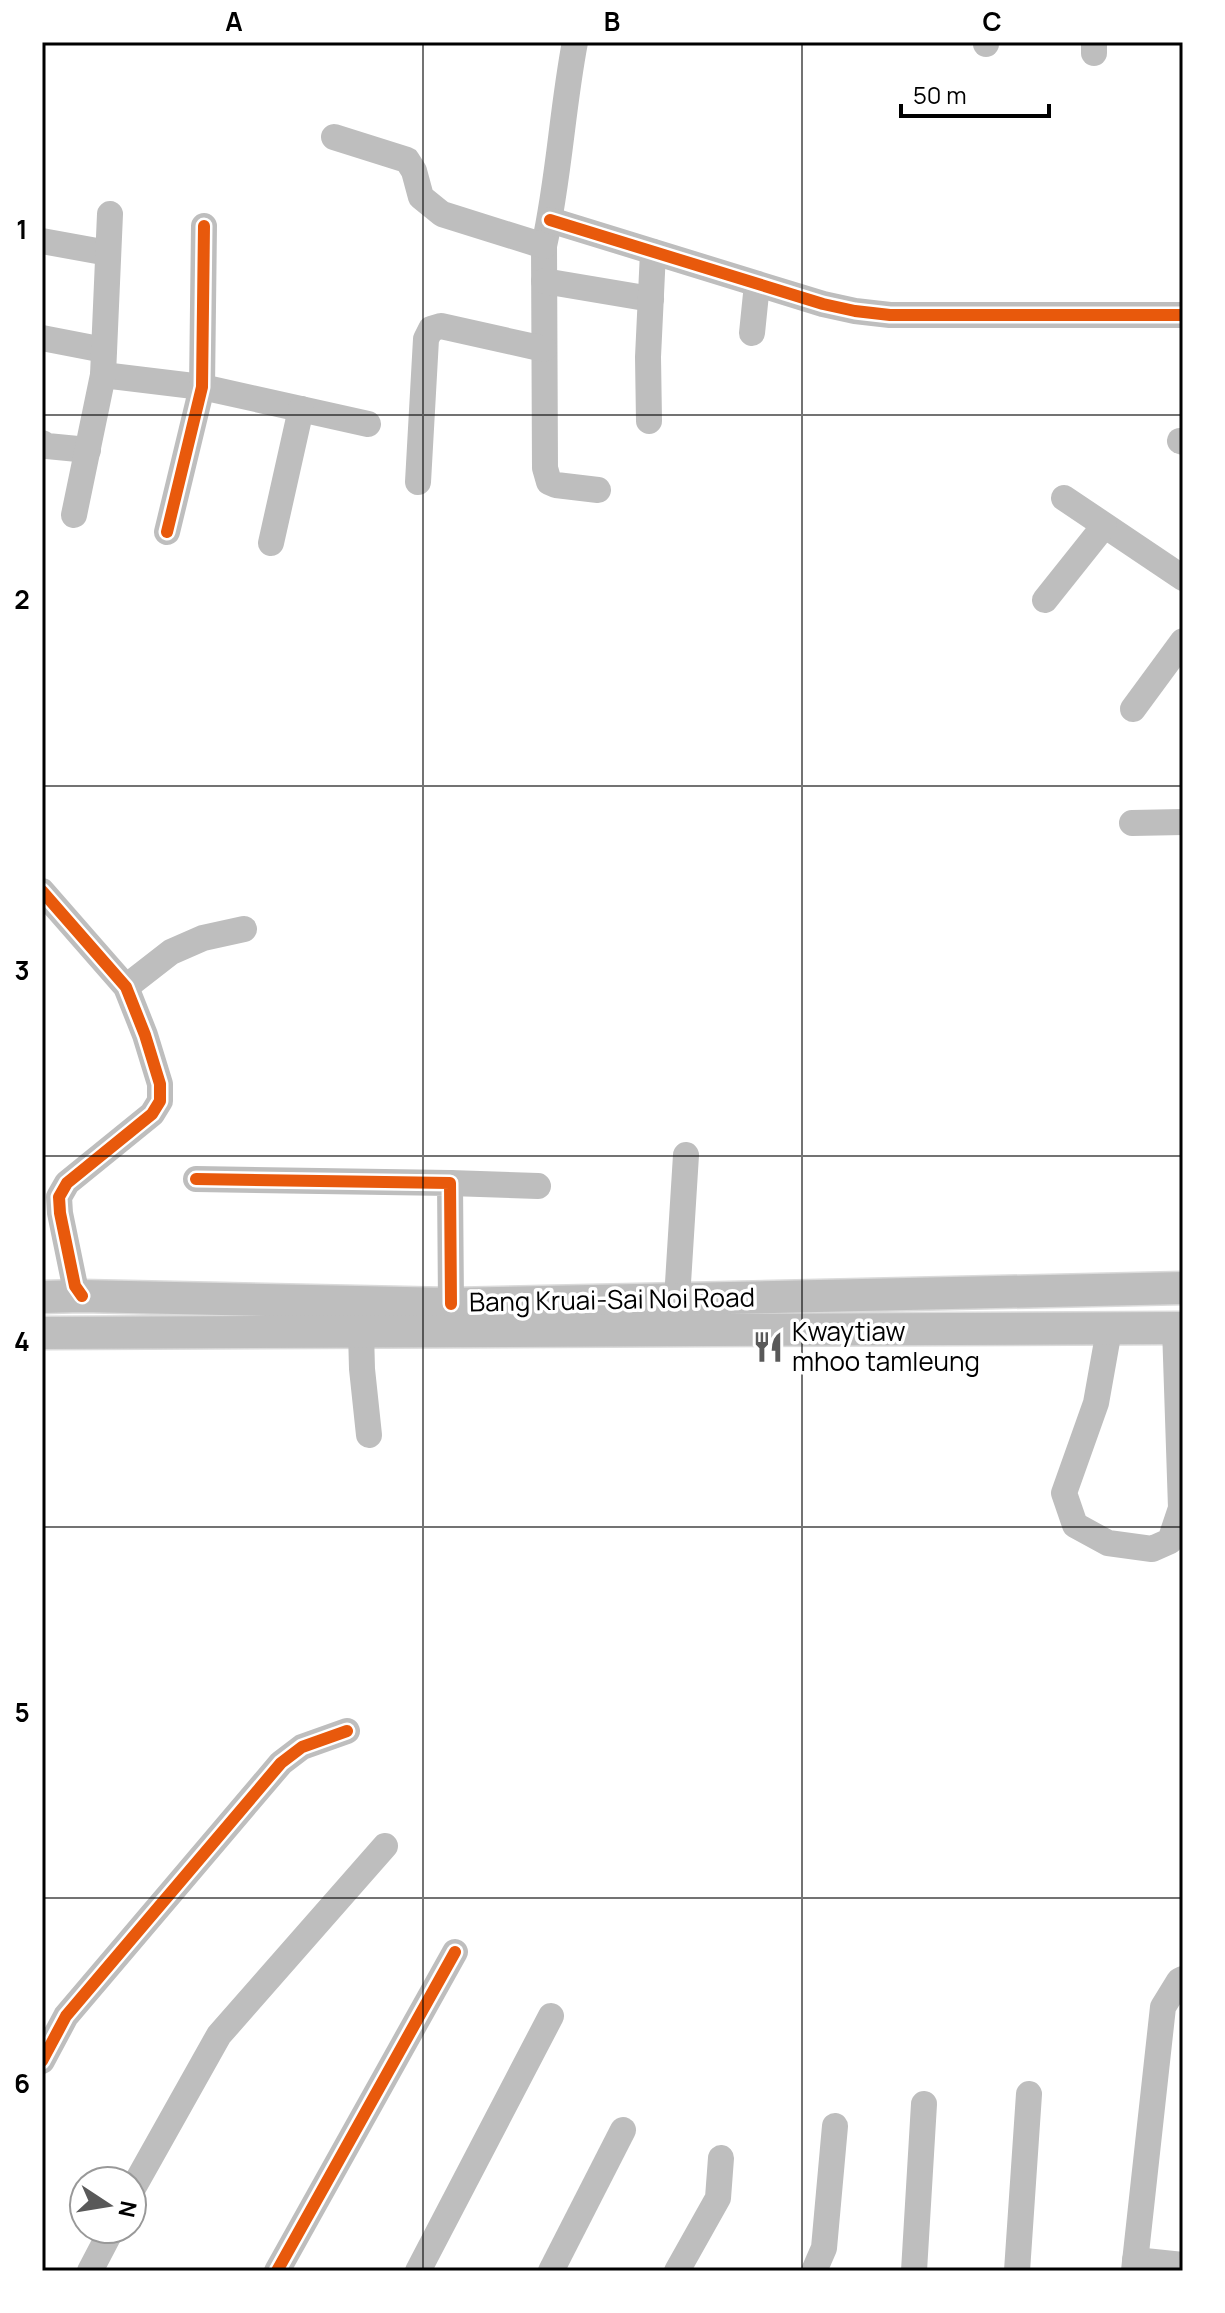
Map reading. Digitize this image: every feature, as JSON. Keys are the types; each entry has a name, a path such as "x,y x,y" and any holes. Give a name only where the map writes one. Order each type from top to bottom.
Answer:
{"main road":[{"name":"Bang Kruai-Sai Noi Road","path":"42,1297 451,1304 1183,1288"},
{"name":"Bang Kruai-Sai Noi Road","path":"42,1333 1179,1328"}],"street":[{"path":"575,42 544,246 545,468 549,482 556,485 598,490"},
{"path":"334,137 407,160 414,171 421,197 442,214 544,246"},
{"path":"74,515 104,362 110,214"},
{"path":"550,220 823,304 855,311 890,315 1183,315"},
{"path":"167,532 202,387 204,226"},
{"path":"42,241 108,253"},
{"path":"649,421 648,357 653,252"},
{"path":"544,281 651,299"},
{"path":"752,333 757,284"},
{"path":"418,482 426,339 431,329 441,326 544,349"},
{"path":"42,338 104,362 368,424"},
{"path":"271,543 301,409"},
{"path":"44,445 88,450"},
{"path":"1064,498 1183,578"},
{"path":"1045,600 1104,526"},
{"path":"1133,709 1183,641"},
{"path":"1132,823 1183,822"},
{"path":"42,891 126,987 160,1084 160,1101 152,1114 67,1183 59,1197 75,1286 82,1296"},
{"path":"126,987 171,952 203,938 244,929"},
{"path":"677,1299 686,1155"},
{"path":"196,1179 538,1186"},
{"path":"450,1183 451,1304"},
{"path":"1109,1330 1096,1403 1064,1493 1075,1525 1108,1543 1152,1549 1170,1541 1181,1508 1179,1328"},
{"path":"361,1332 369,1435"},
{"path":"42,2061 66,2016 281,1763 302,1747 347,1731"},
{"path":"146,2165 219,2035 385,1846"},
{"path":"277,2271 455,1952"},
{"path":"1183,1979 1163,2007 1134,2266 1183,2265"},
{"path":"418,2271 551,2016"},
{"path":"1017,2271 1029,2094"},
{"path":"914,2271 924,2104"},
{"path":"814,2271 824,2248 835,2126"},
{"path":"551,2271 623,2130"},
{"path":"677,2271 718,2198 721,2158"},
{"path":"90,2271 104,2245"}],"cycle path":[{"path":"550,220 823,304 855,311 890,315 1183,315"},
{"path":"167,532 202,387 204,226"},
{"path":"42,891 126,987 160,1084 160,1101 152,1114 67,1183 59,1197 75,1286 82,1296"},
{"path":"196,1179 450,1183 451,1304"},
{"path":"42,2061 66,2016 281,1763 302,1747 347,1731"},
{"path":"277,2271 455,1952"}],"place":[{"name":"Kwaytiaw mhoo tamleung","path":"768,1347"}]}
